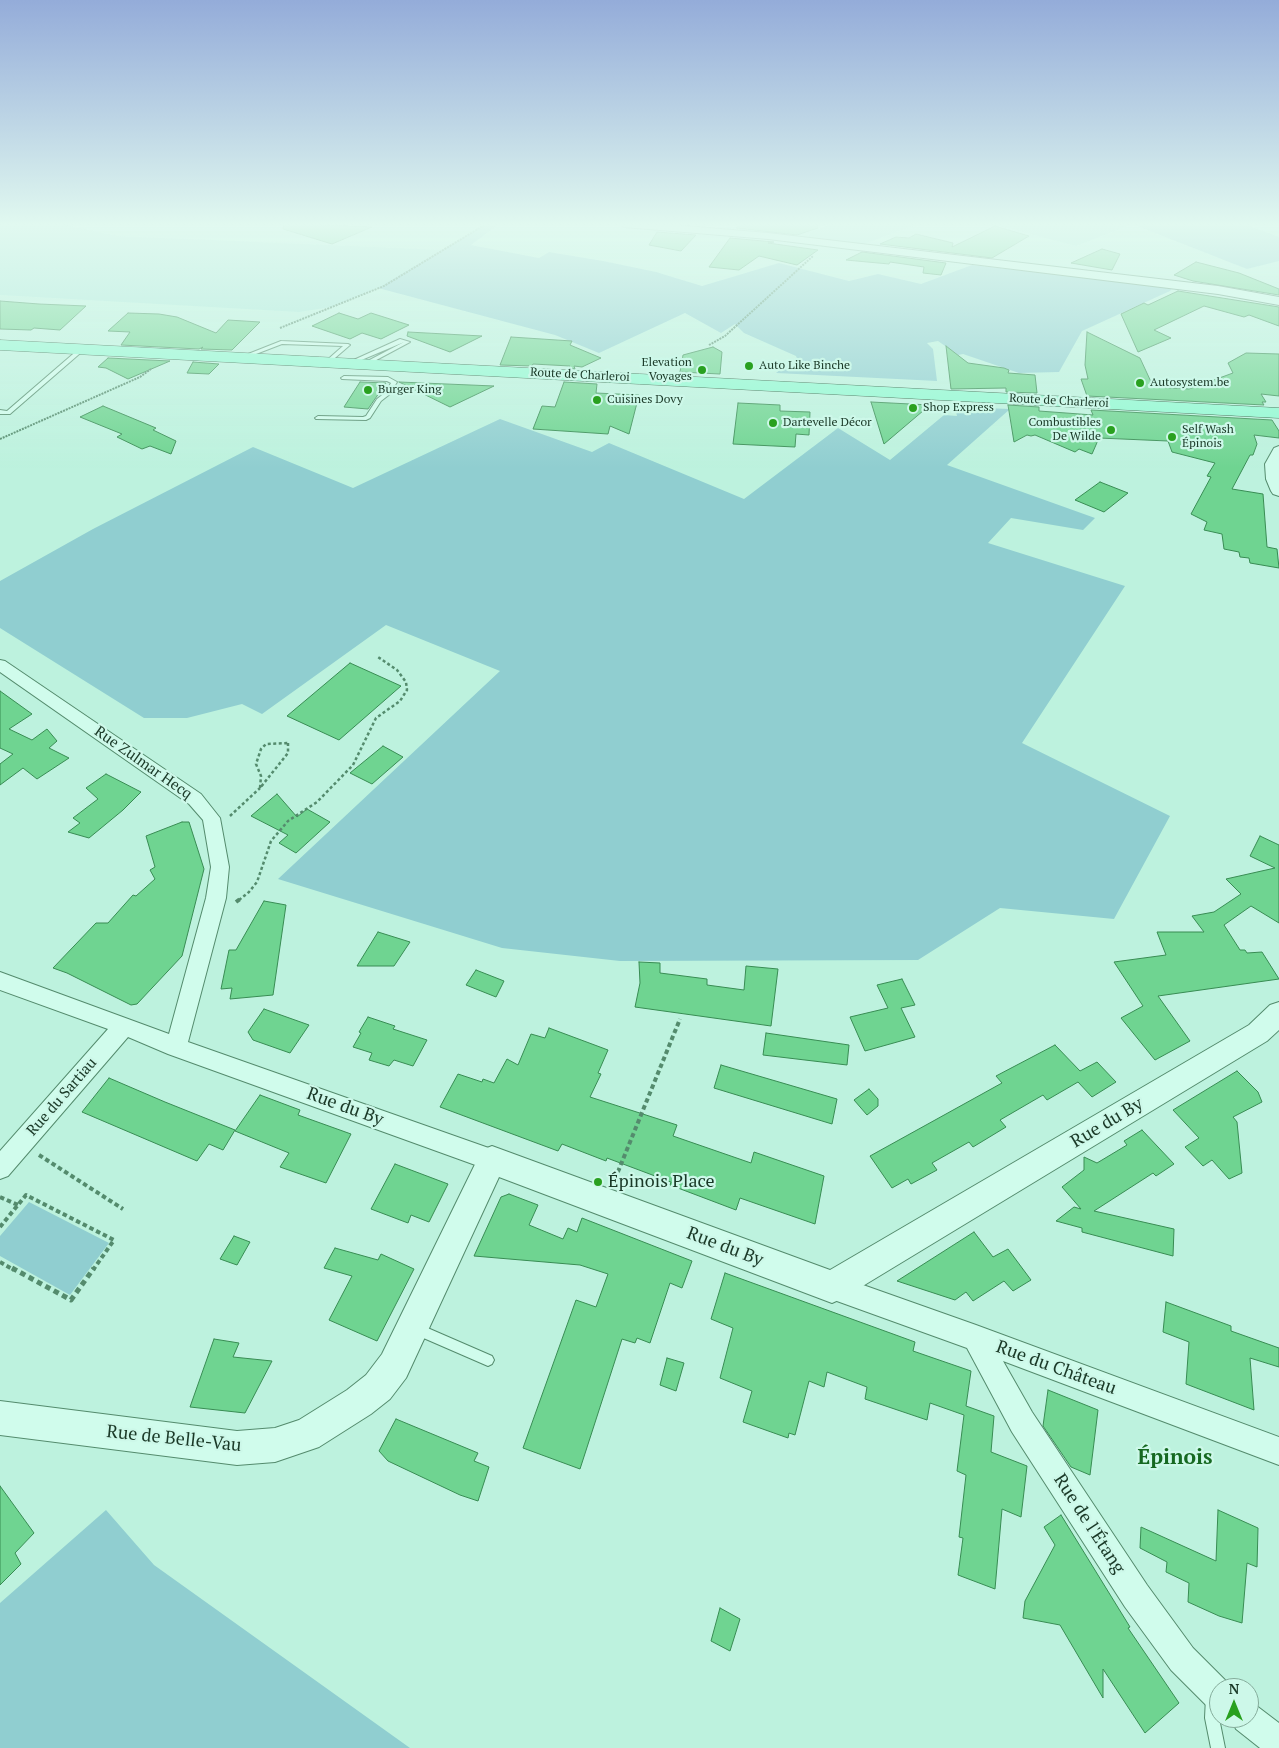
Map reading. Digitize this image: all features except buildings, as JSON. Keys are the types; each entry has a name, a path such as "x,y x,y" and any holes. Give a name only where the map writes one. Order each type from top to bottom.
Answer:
{"main road":[{"name":"Route de Charleroi","path":"0,345 328,362 353,368 1279,413"}],"street":[{"path":"1279,451 1273,464 1274,479 1279,491"},
{"name":"Rue Zulmar Hecq","path":"0,665 195,799 211,818 220,867 216,898 176,1047"},
{"path":"0,981 124,1026"},
{"name":"Rue du By","path":"124,1026 176,1047 492,1160 832,1287 1258,1032 1279,1012"},
{"name":"Rue du Sartiau","path":"0,1168 124,1026"},
{"name":"Rue de Belle-Vau","path":"0,1418 237,1448 275,1445 307,1435 341,1415 378,1387 394,1366 492,1160"},
{"name":"Rue du Château","path":"832,1287 976,1338 1279,1452"},
{"name":"Rue de l'Étang","path":"976,1338 1022,1422 1136,1596 1182,1659 1209,1687"},
{"path":"1259,1727 1279,1743"}],"lane":[{"path":"402,340 408,342 353,368 402,340"},
{"path":"241,358 281,342 348,345 328,362"},
{"path":"0,412 8,413 82,349"},
{"path":"318,418 364,419 368,417 379,400 388,393 394,382 353,368"},
{"path":"413,1328 488,1360"},
{"path":"1214,1728 1218,1748"}],"path":[{"path":"276,330 336,306"},
{"path":"709,346 731,330 758,306"},
{"path":"0,439 140,377 153,368"},
{"path":"210,920 249,892 257,882 271,841 288,821 317,802 353,765 376,718 400,701 408,690 406,682 397,670 378,657"},
{"path":"214,830 260,788 288,753 288,742 266,744 261,749 256,764 262,776 260,788"},
{"path":"604,1202 628,1150 680,1019"},
{"path":"22,1144 123,1209"},
{"path":"0,1228 26,1195 114,1240 71,1300 0,1262"},
{"path":"0,1197 18,1205"}],"shaded area":[{"path":"186,306 335,306 299,312"},
{"path":"444,306 1138,306 1082,331 1059,372 1019,373 963,354 958,355 938,341 927,343 933,349 937,381 776,373 798,362 796,356 744,333 735,324 721,333 685,313 599,353 555,335"},
{"path":"955,407 1010,409 947,465 1095,518 1083,530 1011,518 988,543 1125,586 1022,743 1170,816 1114,919 1000,908 918,960 620,961 502,948 278,879 500,671 386,625 262,714 242,704 187,718 144,718 0,628 0,581 93,529 253,447 353,488 500,419 592,452 609,443 744,499 838,428 890,460 944,415 957,416"},
{"path":"29,1202 109,1243 70,1295 0,1256 0,1236"},
{"path":"106,1510 154,1565 410,1748 0,1748 0,1603"}],"place":[{"name":"Auto Like Binche","path":"749,366"},
{"name":"Elevation Voyages","path":"702,370"},
{"name":"Autosystem.be","path":"1140,383"},
{"name":"Burger King","path":"368,390"},
{"name":"Cuisines Dovy","path":"597,400"},
{"name":"Shop Express","path":"913,408"},
{"name":"Dartevelle Décor","path":"773,423"},
{"name":"Combustibles De Wilde","path":"1111,430"},
{"name":"Self Wash Épinois","path":"1172,437"},
{"name":"Épinois Place","path":"598,1182"}],"district":[{"name":"Épinois","path":"1175,1458"}]}
